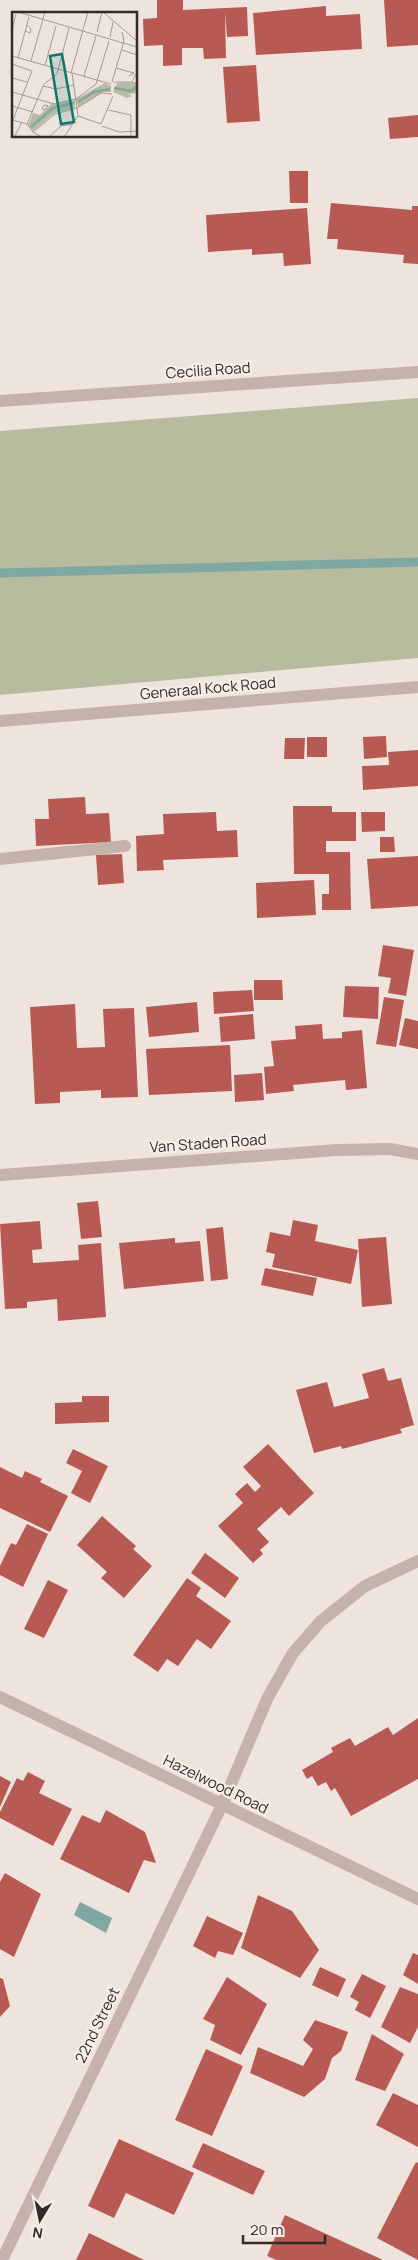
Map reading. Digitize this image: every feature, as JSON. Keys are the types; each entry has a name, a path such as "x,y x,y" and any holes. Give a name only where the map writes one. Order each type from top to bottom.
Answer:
{"street":[{"name":"Cecilia Road","path":"0,401 418,372"},
{"name":"Generaal Kock Road","path":"0,720 418,688"},
{"path":"0,859 126,846"},
{"name":"Van Staden Road","path":"0,1175 337,1150 390,1149 418,1154"},
{"name":"22nd Street","path":"2,2260 222,1805 268,1697 293,1653 321,1622 366,1586 418,1561"},
{"name":"Hazelwood Road","path":"0,1697 418,1899"}],"green space":[{"path":"418,398 418,658 0,695 0,431"}],"water":[{"path":"80,1902 112,1918 106,1933 74,1915"}],"building":[{"path":"157,0 183,0 183,10 247,7 248,36 227,37 225,12 226,58 204,59 203,48 182,48 182,65 163,66 163,45 144,46 143,19 157,18"},
{"path":"384,0 418,0 418,45 387,47"},
{"path":"326,6 326,16 360,14 362,49 256,55 253,13"},
{"path":"256,65 260,121 227,123 223,67"},
{"path":"418,115 418,137 390,139 388,118"},
{"path":"289,171 308,171 308,203 290,203"},
{"path":"331,203 412,210 412,206 418,206 418,264 403,263 404,255 337,249 338,239 327,239"},
{"path":"307,208 311,264 284,266 283,253 252,255 252,249 208,252 206,215"},
{"path":"386,736 387,757 364,759 363,737"},
{"path":"307,737 327,737 327,757 307,757"},
{"path":"285,738 305,738 304,759 284,759"},
{"path":"418,750 418,786 363,790 362,766 389,765 388,752"},
{"path":"85,797 86,814 109,813 111,842 36,846 35,819 49,819 48,799"},
{"path":"293,806 332,806 332,812 356,812 356,841 326,841 326,852 350,852 351,910 322,910 322,894 329,894 329,874 294,874"},
{"path":"216,812 217,831 237,830 238,857 163,860 164,870 137,871 136,836 164,834 163,814"},
{"path":"361,812 385,812 385,831 362,832"},
{"path":"380,837 394,837 395,852 380,852"},
{"path":"122,854 124,883 98,885 96,855"},
{"path":"418,856 418,906 371,909 367,859"},
{"path":"314,880 316,915 257,918 256,883"},
{"path":"383,945 414,950 406,996 388,993 391,978 378,976"},
{"path":"254,980 282,980 283,1000 254,1000"},
{"path":"345,986 379,987 378,1019 343,1017"},
{"path":"252,990 254,1011 214,1014 213,992"},
{"path":"384,997 404,1000 396,1047 376,1044"},
{"path":"197,1002 199,1032 149,1037 146,1007"},
{"path":"75,1004 77,1048 105,1047 103,1009 134,1008 138,1097 101,1098 101,1090 60,1092 60,1103 35,1104 30,1007"},
{"path":"253,1014 255,1039 221,1042 219,1017"},
{"path":"405,1018 418,1021 418,1049 399,1045"},
{"path":"322,1024 323,1039 342,1038 342,1032 362,1030 367,1088 346,1090 345,1080 293,1085 294,1091 266,1094 264,1067 274,1066 271,1041 296,1039 295,1026"},
{"path":"230,1045 232,1091 149,1095 146,1049"},
{"path":"262,1073 264,1100 235,1102 234,1075"},
{"path":"98,1201 102,1237 81,1239 77,1203"},
{"path":"293,1220 318,1225 315,1241 358,1250 351,1284 272,1267 275,1254 266,1252 270,1232 290,1236"},
{"path":"40,1221 42,1249 32,1250 33,1263 79,1260 78,1245 101,1243 106,1317 58,1321 57,1299 27,1302 27,1308 5,1309 0,1224"},
{"path":"223,1227 228,1279 211,1281 206,1229"},
{"path":"386,1237 392,1304 362,1307 358,1239"},
{"path":"175,1238 175,1243 200,1241 204,1281 124,1289 119,1243"},
{"path":"265,1268 317,1278 313,1296 261,1285"},
{"path":"384,1368 388,1381 401,1378 414,1425 400,1429 402,1433 342,1449 341,1446 314,1453 296,1390 327,1382 334,1407 369,1398 362,1374"},
{"path":"82,1396 109,1396 109,1422 55,1424 55,1403 82,1402"},
{"path":"268,1444 314,1493 289,1516 281,1507 257,1529 269,1542 260,1550 263,1554 253,1563 218,1526 243,1503 235,1494 247,1483 255,1492 261,1486 243,1467"},
{"path":"73,1449 108,1466 90,1503 71,1493 82,1471 66,1463"},
{"path":"0,1467 22,1478 25,1471 42,1479 40,1482 68,1496 50,1532 0,1508"},
{"path":"102,1516 136,1546 133,1549 152,1566 124,1598 101,1578 107,1572 77,1545"},
{"path":"27,1524 48,1534 23,1587 0,1575 0,1566 11,1543 16,1545"},
{"path":"205,1553 239,1578 225,1598 191,1573"},
{"path":"187,1578 201,1588 196,1596 231,1621 211,1649 197,1639 178,1666 167,1659 158,1672 133,1655"},
{"path":"48,1580 68,1590 44,1638 24,1629"},
{"path":"418,1718 418,1779 351,1816 335,1788 331,1791 326,1782 318,1786 312,1776 307,1779 302,1770 333,1752 331,1748 350,1738 355,1746 388,1727 393,1735"},
{"path":"28,1772 45,1781 39,1793 72,1809 53,1846 0,1818 0,1812 17,1778 23,1781"},
{"path":"0,1776 11,1782 0,1807"},
{"path":"106,1810 145,1832 156,1863 144,1860 129,1893 60,1859 82,1815 100,1823"},
{"path":"5,1873 41,1894 14,1957 0,1949 0,1882"},
{"path":"258,1895 292,1911 319,1950 300,1978 241,1948"},
{"path":"207,1916 243,1933 233,1955 218,1951 215,1958 193,1946"},
{"path":"413,1953 418,1955 418,1984 403,1975"},
{"path":"320,1967 346,1979 338,1997 312,1985"},
{"path":"362,1974 386,1986 370,2018 355,2010 359,2002 350,1997"},
{"path":"227,1977 267,2004 241,2055 210,2040 215,2025 203,2019"},
{"path":"0,1978 3,1979 10,2006 0,2017"},
{"path":"400,1987 418,1994 418,2027 410,2043 381,2027"},
{"path":"315,2020 348,2032 341,2051 332,2058 325,2079 304,2097 250,2073 258,2047 303,2066 313,2049 303,2040"},
{"path":"372,2034 404,2054 385,2091 355,2080"},
{"path":"206,2049 243,2066 212,2136 175,2120"},
{"path":"393,2093 418,2105 418,2147 376,2125"},
{"path":"119,2139 194,2173 174,2215 126,2193 114,2218 88,2206"},
{"path":"203,2143 265,2171 253,2195 192,2167"},
{"path":"416,2162 418,2163 418,2260 377,2238"},
{"path":"285,2215 383,2260 276,2260 267,2256"},
{"path":"89,2233 144,2260 76,2260"}],"waterway":[{"path":"0,573 418,562"}]}
